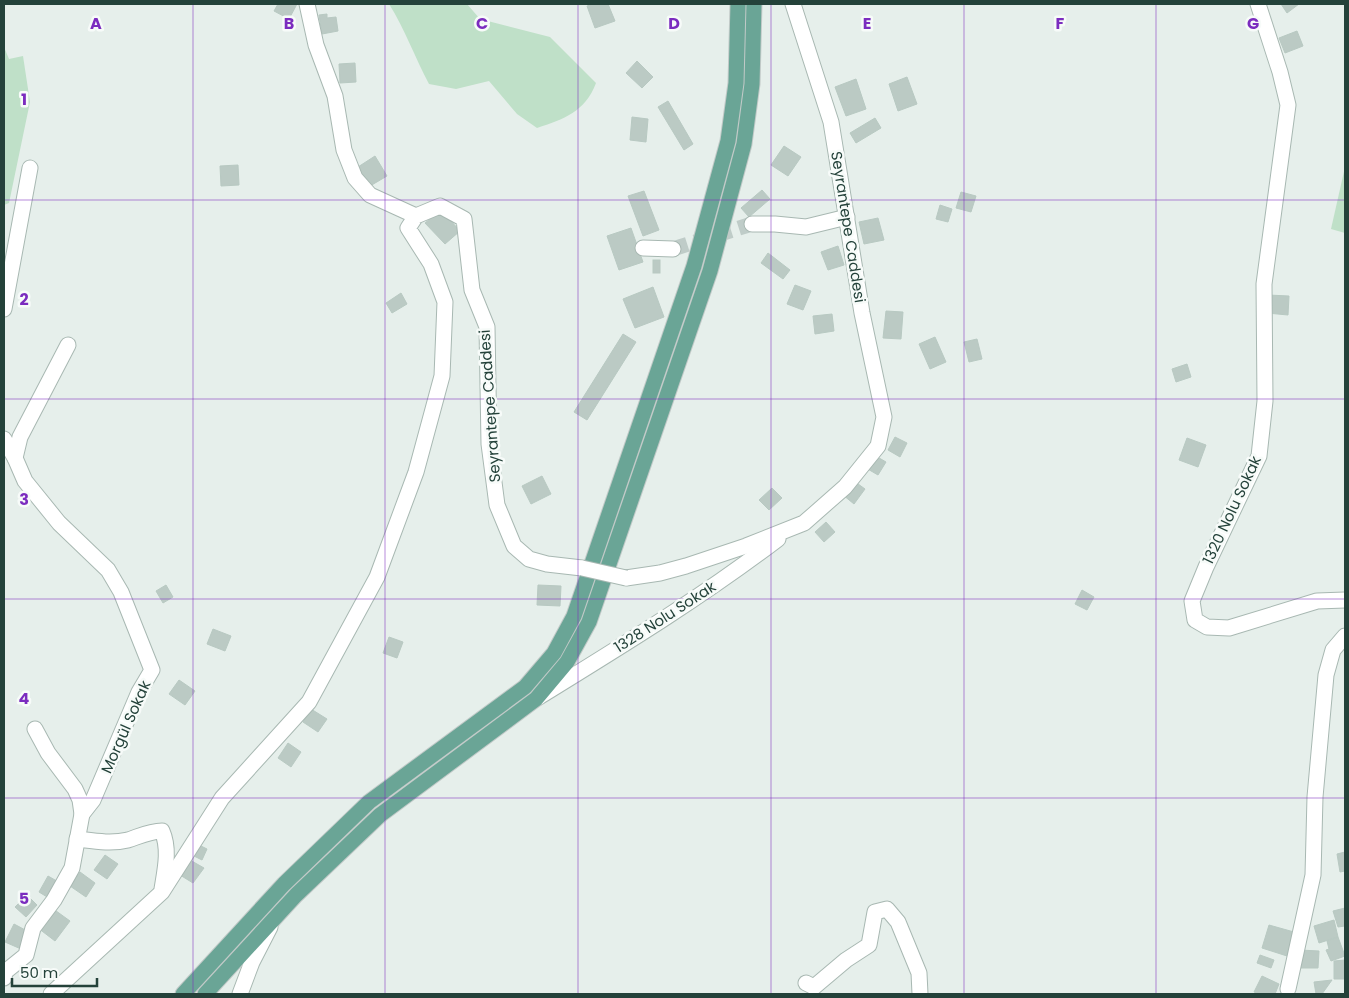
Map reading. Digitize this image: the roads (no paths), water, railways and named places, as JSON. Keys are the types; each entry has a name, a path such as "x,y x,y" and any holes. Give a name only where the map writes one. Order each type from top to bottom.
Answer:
{"main road":[{"path":"183,994 284,884 369,802 524,687 554,653 574,616 694,266 728,141 736,83 738,4"},
{"path":"205,994 296,895 380,815 533,701 567,662 589,622 710,270 744,144 752,84 754,4"}],"street":[{"path":"51,994 162,892 222,798 308,702 377,577 416,472 442,376 445,302 431,264 408,228 416,216 370,195 355,178 344,150 335,96 316,45 307,4"},
{"name":"Seyrantepe Caddesi","path":"416,216 440,206 464,219 472,290 487,328 489,444 497,505 514,546 529,559 626,578 660,573 686,566 804,523 845,487 878,446 884,417 862,313 830,122 794,4"},
{"name":"1320 Nolu Sokak","path":"1258,4 1288,105 1264,284 1265,401 1259,456 1206,567 1192,601 1195,620 1207,628 1229,628 1317,601 1345,600"},
{"path":"4,309 30,168"},
{"path":"752,224 806,227 825,224 846,217"},
{"path":"643,248 673,248"},
{"path":"15,458 20,437 68,345"},
{"name":"Morgül Sokak","path":"4,439 25,481 59,523 108,570 122,592 152,670 139,692 93,800 82,814"},
{"name":"1328 Nolu Sokak","path":"533,701 737,570 793,527"},
{"path":"1290,992 1313,875 1315,797 1326,674 1333,650 1345,636"},
{"path":"4,975 26,955 33,928 54,900 72,868 82,814 80,800 75,789 48,752 35,729"},
{"path":"77,839 104,842 127,840 152,831 162,831 165,838 167,856 162,892"},
{"path":"806,983 814,987 833,970 870,945 876,912 887,909 898,922 919,973 920,994"},
{"path":"240,994 252,962 274,919"}],"tunnel":[{"path":"673,249 752,224"}]}
